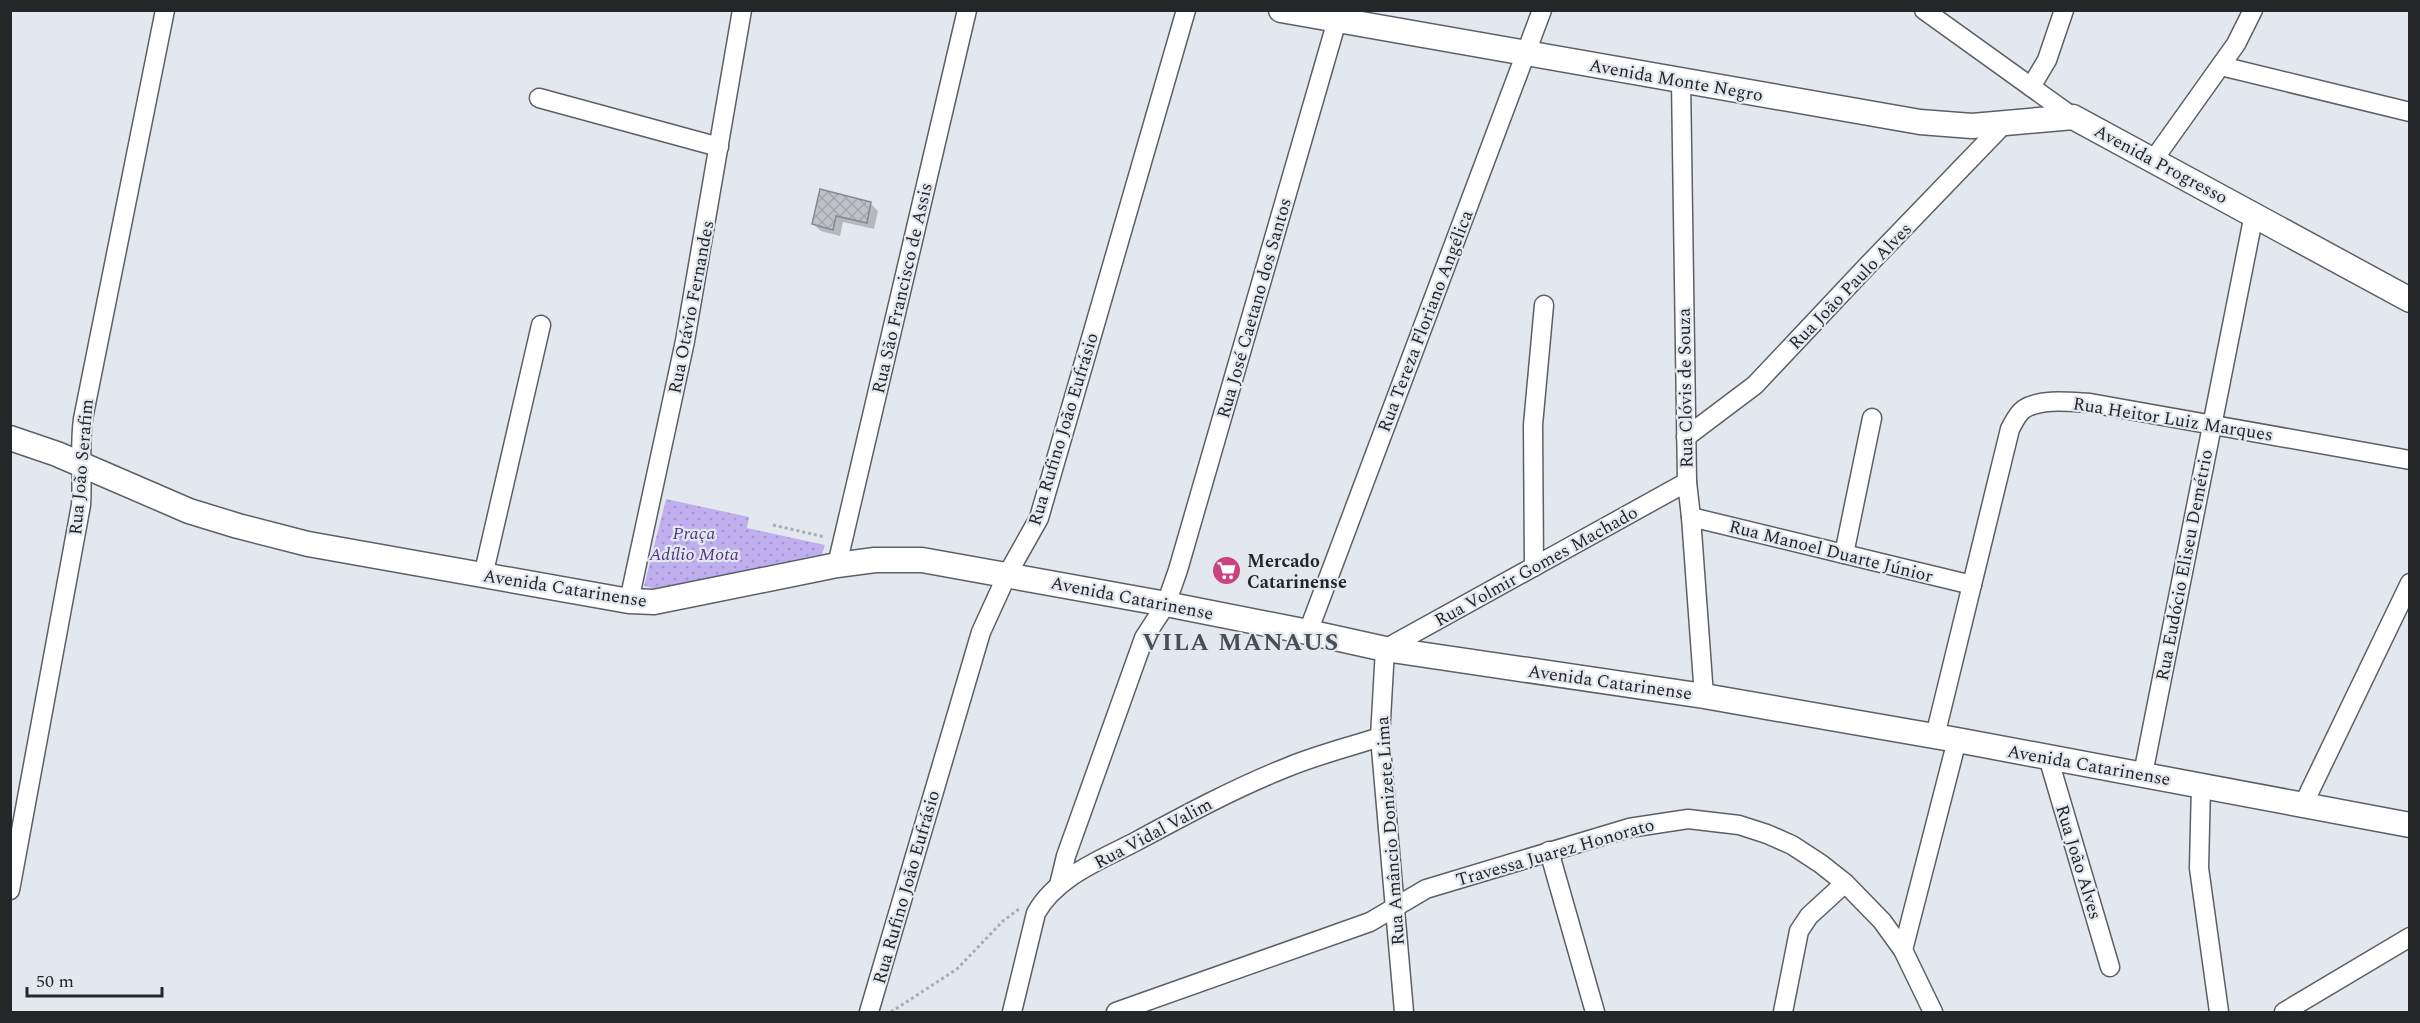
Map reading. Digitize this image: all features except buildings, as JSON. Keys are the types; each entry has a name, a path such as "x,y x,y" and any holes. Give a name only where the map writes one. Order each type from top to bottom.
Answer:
{"street":[{"name":"Rua João Serafim","path":"10,890 81,505 80,440 83,420 165,10"},
{"name":"Rua Otávio Fernandes","path":"629,602 685,341 742,10"},
{"name":"Rua São Francisco de Assis","path":"837,565 967,10"},
{"name":"Rua Rufino João Eufrásio","path":"869,1012 981,632 1007,575 1039,518 1186,10"},
{"name":"Avenida Monte Negro","path":"1281,10 1338,15 1525,54 1920,122 1972,126 2073,117"},
{"name":"Rua Tereza Floriano Angélica","path":"1308,632 1542,10"},
{"name":"Avenida Progresso","path":"1924,10 2073,117 2154,159 2409,300"},
{"path":"2031,87 2047,60 2064,10"},
{"path":"2154,159 2236,44 2253,10"},
{"name":"Rua José Caetano dos Santos","path":"1059,885 1066,856 1144,638 1166,604 1178,570 1338,15"},
{"path":"2221,66 2409,112"},
{"name":"Rua Clóvis de Souza","path":"1681,80 1687,482 1704,696"},
{"path":"539,98 719,147"},
{"name":"Rua João Paulo Alves","path":"1686,437 1755,385 1853,279 2004,124"},
{"name":"Rua Eudócio Eliseu Demétrio","path":"2143,774 2254,214"},
{"path":"1534,567 1533,425 1544,305"},
{"path":"483,576 541,326"},
{"name":"Rua Heitor Luiz Marques","path":"1903,950 1946,738 1972,585 2010,429 2016,416 2024,408 2065,402 2090,403 2409,460"},
{"path":"1844,554 1872,418"},
{"name":"Avenida Catarinense","path":"10,438 82,465 189,511 238,526 308,544 629,602 654,602 837,565 898,558 943,563 1166,604 1385,649 1704,696 2143,774 2409,825"},
{"name":"Rua Volmir Gomes Machado","path":"1385,649 1687,482"},
{"name":"Rua Manoel Duarte Júnior","path":"1691,517 1972,585"},
{"path":"2303,805 2409,583"},
{"name":"Rua Amâncio Donizete Lima","path":"1385,649 1380,737 1404,1012"},
{"name":"Rua Vidal Valim","path":"1012,1012 1036,913 1042,902 1059,885 1113,853 1246,785 1327,753 1380,737"},
{"name":"Rua João Alves","path":"2048,757 2110,967"},
{"path":"2201,785 2199,868 2220,1012"},
{"name":"Travessa Juarez Honorato","path":"1116,1012 1370,922 1426,889 1549,851 1649,824 1688,819 1739,825 1792,845 1845,883 1882,921 1903,950 1933,1012"},
{"path":"1549,851 1595,1012"},
{"path":"1783,1012 1799,931 1809,916 1845,883"},
{"path":"2283,1012 2409,937"}],"path":[{"path":"773,525 842,541"},
{"path":"891,1012 957,969 1003,921 1021,907 1042,902"}],"green space":[{"name":"Praça Adílio Mota","path":"666,499 749,517 747,528 825,545 822,554 657,589 644,586"}],"place":[{"name":"Mercado Catarinense","path":"1226,571"}],"district":[{"name":"VILA MANAUS","path":"1241,642"}]}
